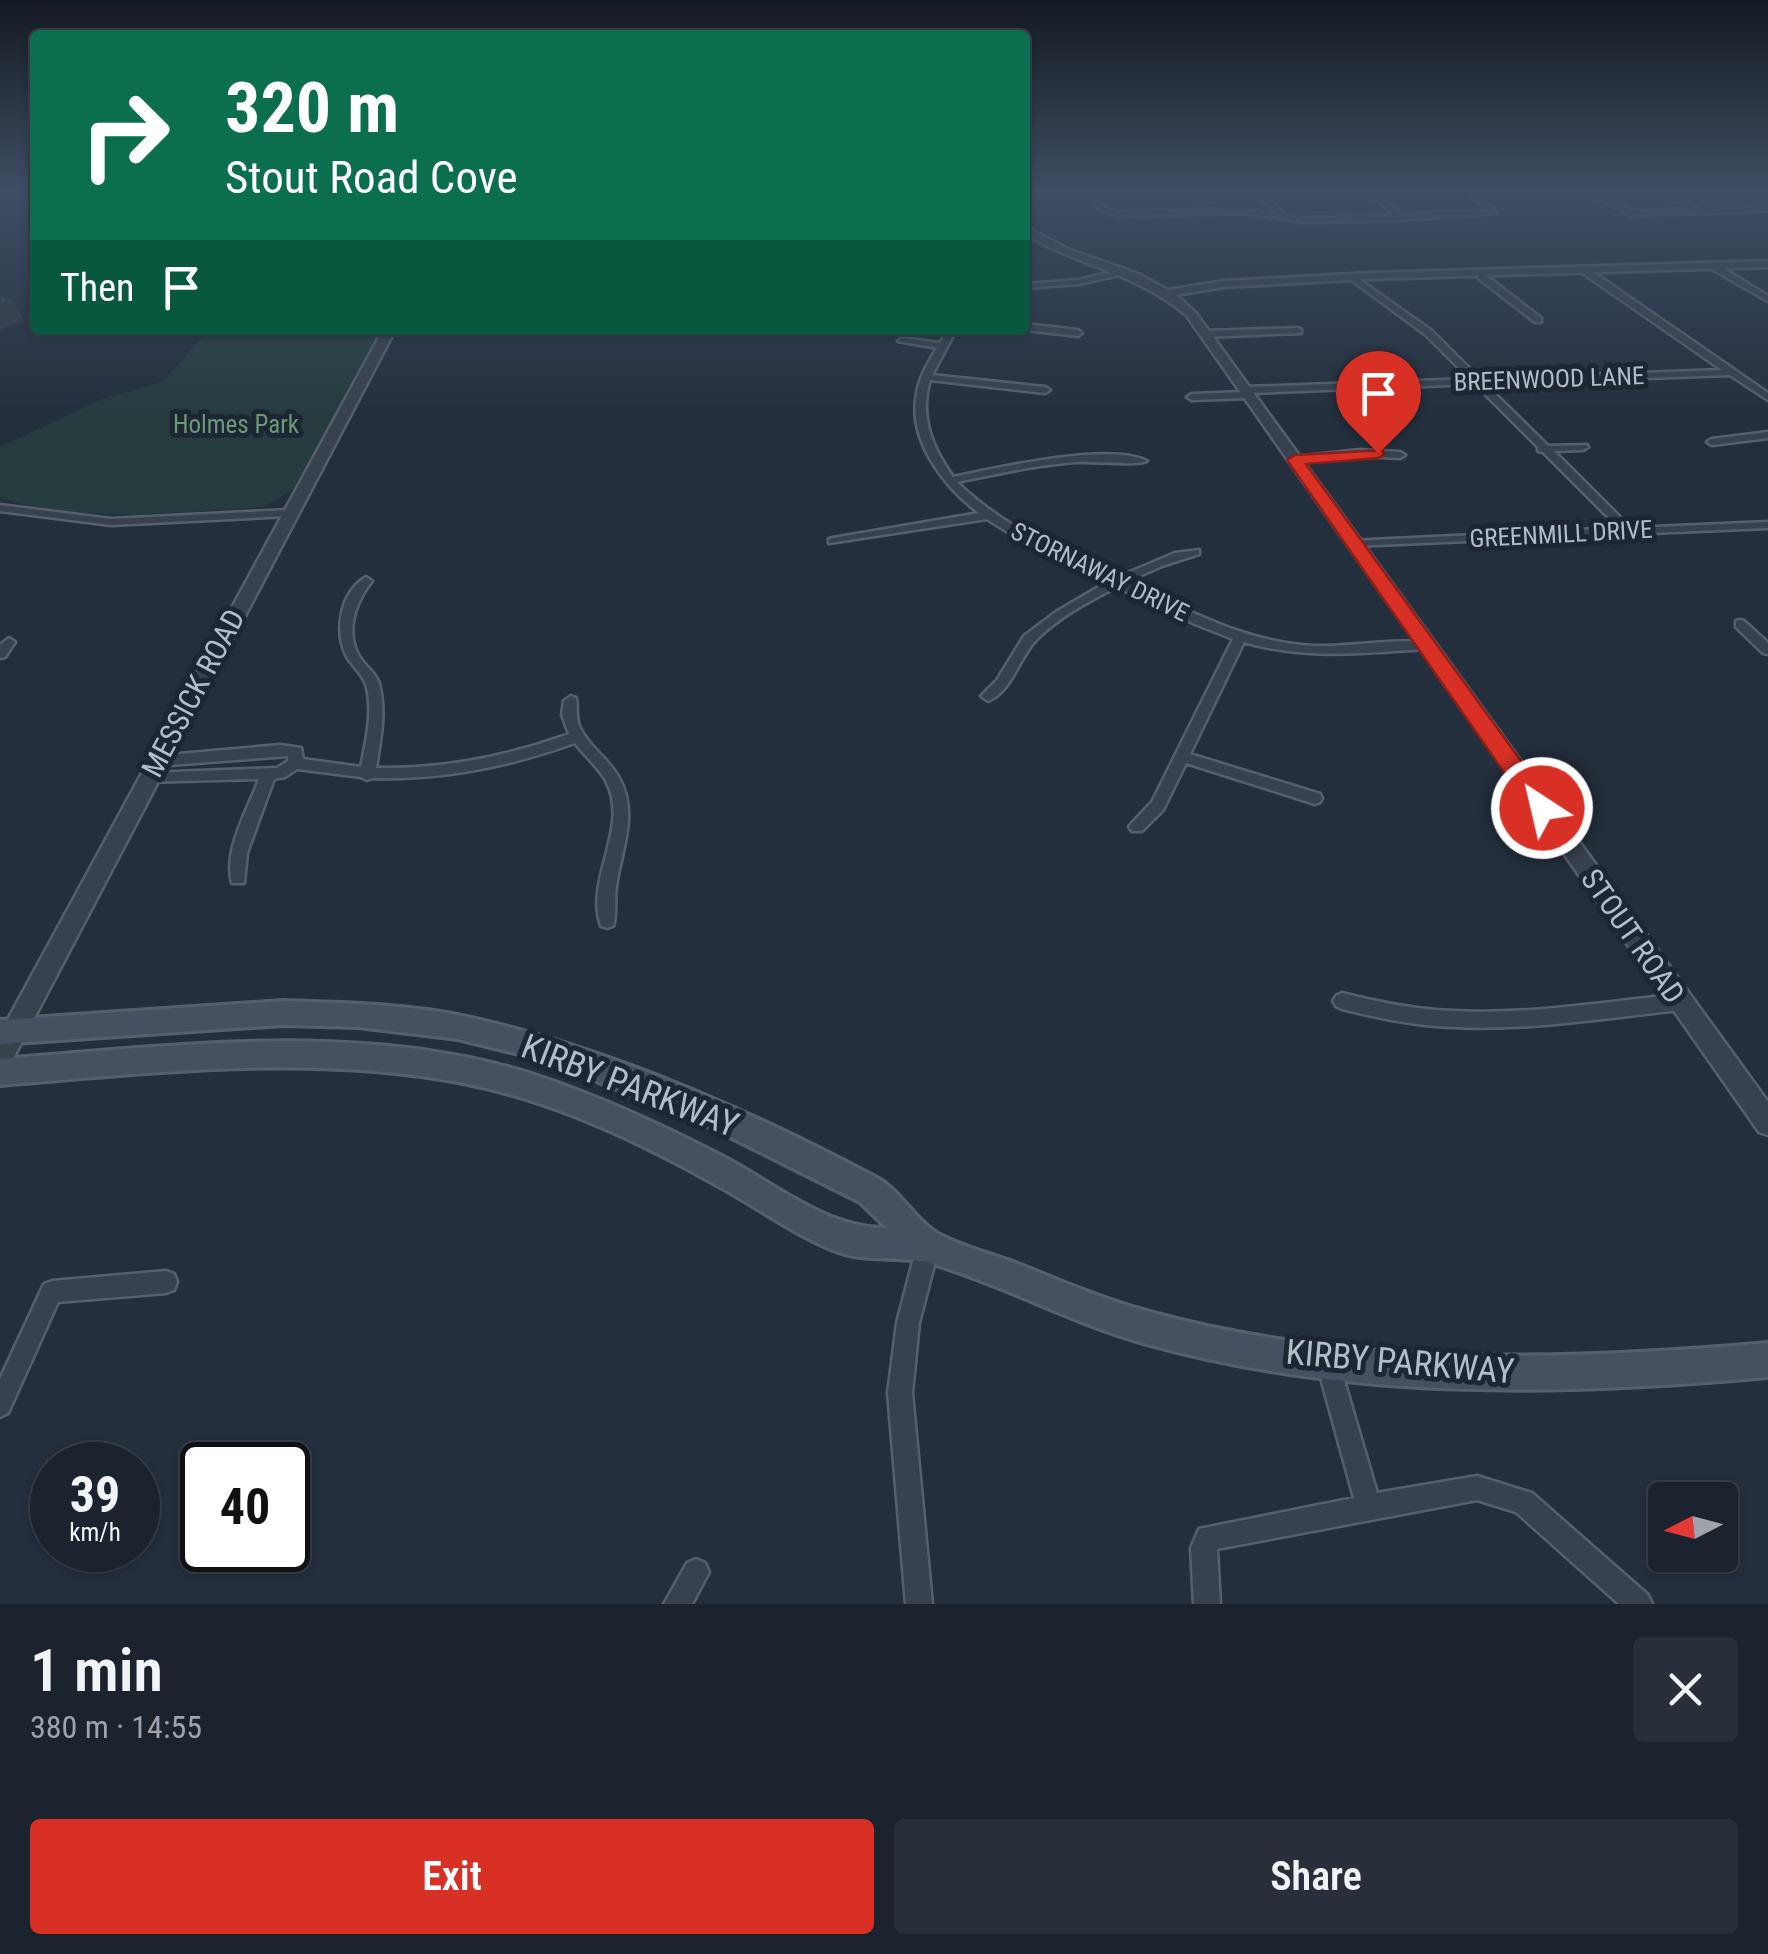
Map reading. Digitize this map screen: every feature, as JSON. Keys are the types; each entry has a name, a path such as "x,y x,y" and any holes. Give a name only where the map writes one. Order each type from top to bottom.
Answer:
{"main road":[{"name":"KIRBY PARKWAY","path":"8,1032 282,1013 358,1015 458,1027 550,1049 722,1118 871,1191 928,1246"},
{"name":"KIRBY PARKWAY","path":"0,1072 273,1052 343,1054 462,1070 539,1091 647,1132 850,1241 928,1246 1060,1298 1173,1334 1327,1360 1461,1375 1644,1373 1768,1360"}],"street":[{"name":"STOUT ROAD","path":"1103,264 1167,293 1206,334 1768,1123"},
{"path":"1167,293 1224,284 1353,277 1481,276 1768,264"},
{"path":"1714,266 1768,298"},
{"path":"1030,286 1079,282 1124,271"},
{"path":"1587,272 1768,397"},
{"path":"1481,276 1538,320"},
{"path":"1353,277 1422,326 1628,531"},
{"path":"1030,328 1078,334"},
{"path":"1206,334 1298,331"},
{"name":"MESSICK ROAD","path":"0,1058 8,1032 387,335"},
{"name":"STORNAWAY DRIVE","path":"949,335 926,377 921,422 934,455 952,480 990,515 1053,554 1240,638 1313,650 1426,645"},
{"path":"902,341 942,346"},
{"name":"BREENWOOD LANE","path":"1192,397 1732,372"},
{"path":"926,377 1046,390"},
{"path":"1712,442 1768,435"},
{"path":"1542,449 1583,446"},
{"path":"1295,460 1360,453 1400,455"},
{"path":"952,480 1043,465 1121,458 1142,461"},
{"path":"0,508 110,522 288,513"},
{"path":"833,540 990,515"},
{"name":"GREENMILL DRIVE","path":"1354,543 1768,524"},
{"path":"988,696 1005,682 1035,633 1168,556 1195,552"},
{"path":"366,581 352,594 347,625 354,658 372,680 374,724 367,775"},
{"path":"1740,624 1768,650"},
{"path":"1136,827 1154,812 1240,638"},
{"path":"570,701 567,713 576,738 600,757 617,789 623,828 604,901 608,921"},
{"path":"153,769 280,773 296,763 367,775 462,772 576,738"},
{"path":"153,769 280,750 296,752 296,763"},
{"path":"1182,756 1316,798"},
{"path":"238,878 239,853 269,773"},
{"path":"1342,1002 1402,1017 1462,1022 1680,1002"},
{"path":"919,1604 900,1393 908,1323 928,1246"},
{"path":"0,1405 52,1292 166,1282"},
{"path":"1327,1360 1369,1507"},
{"path":"1207,1604 1204,1548 1208,1538 1478,1488 1523,1502 1639,1604"},
{"path":"677,1604 696,1572"}],"green space":[{"name":"Holmes Park","path":"204,335 382,335 292,490 263,507 134,515 52,511 0,498 0,447 102,399 162,382"}],"route":[{"path":"1378,453 1295,460 1542,808"}]}
